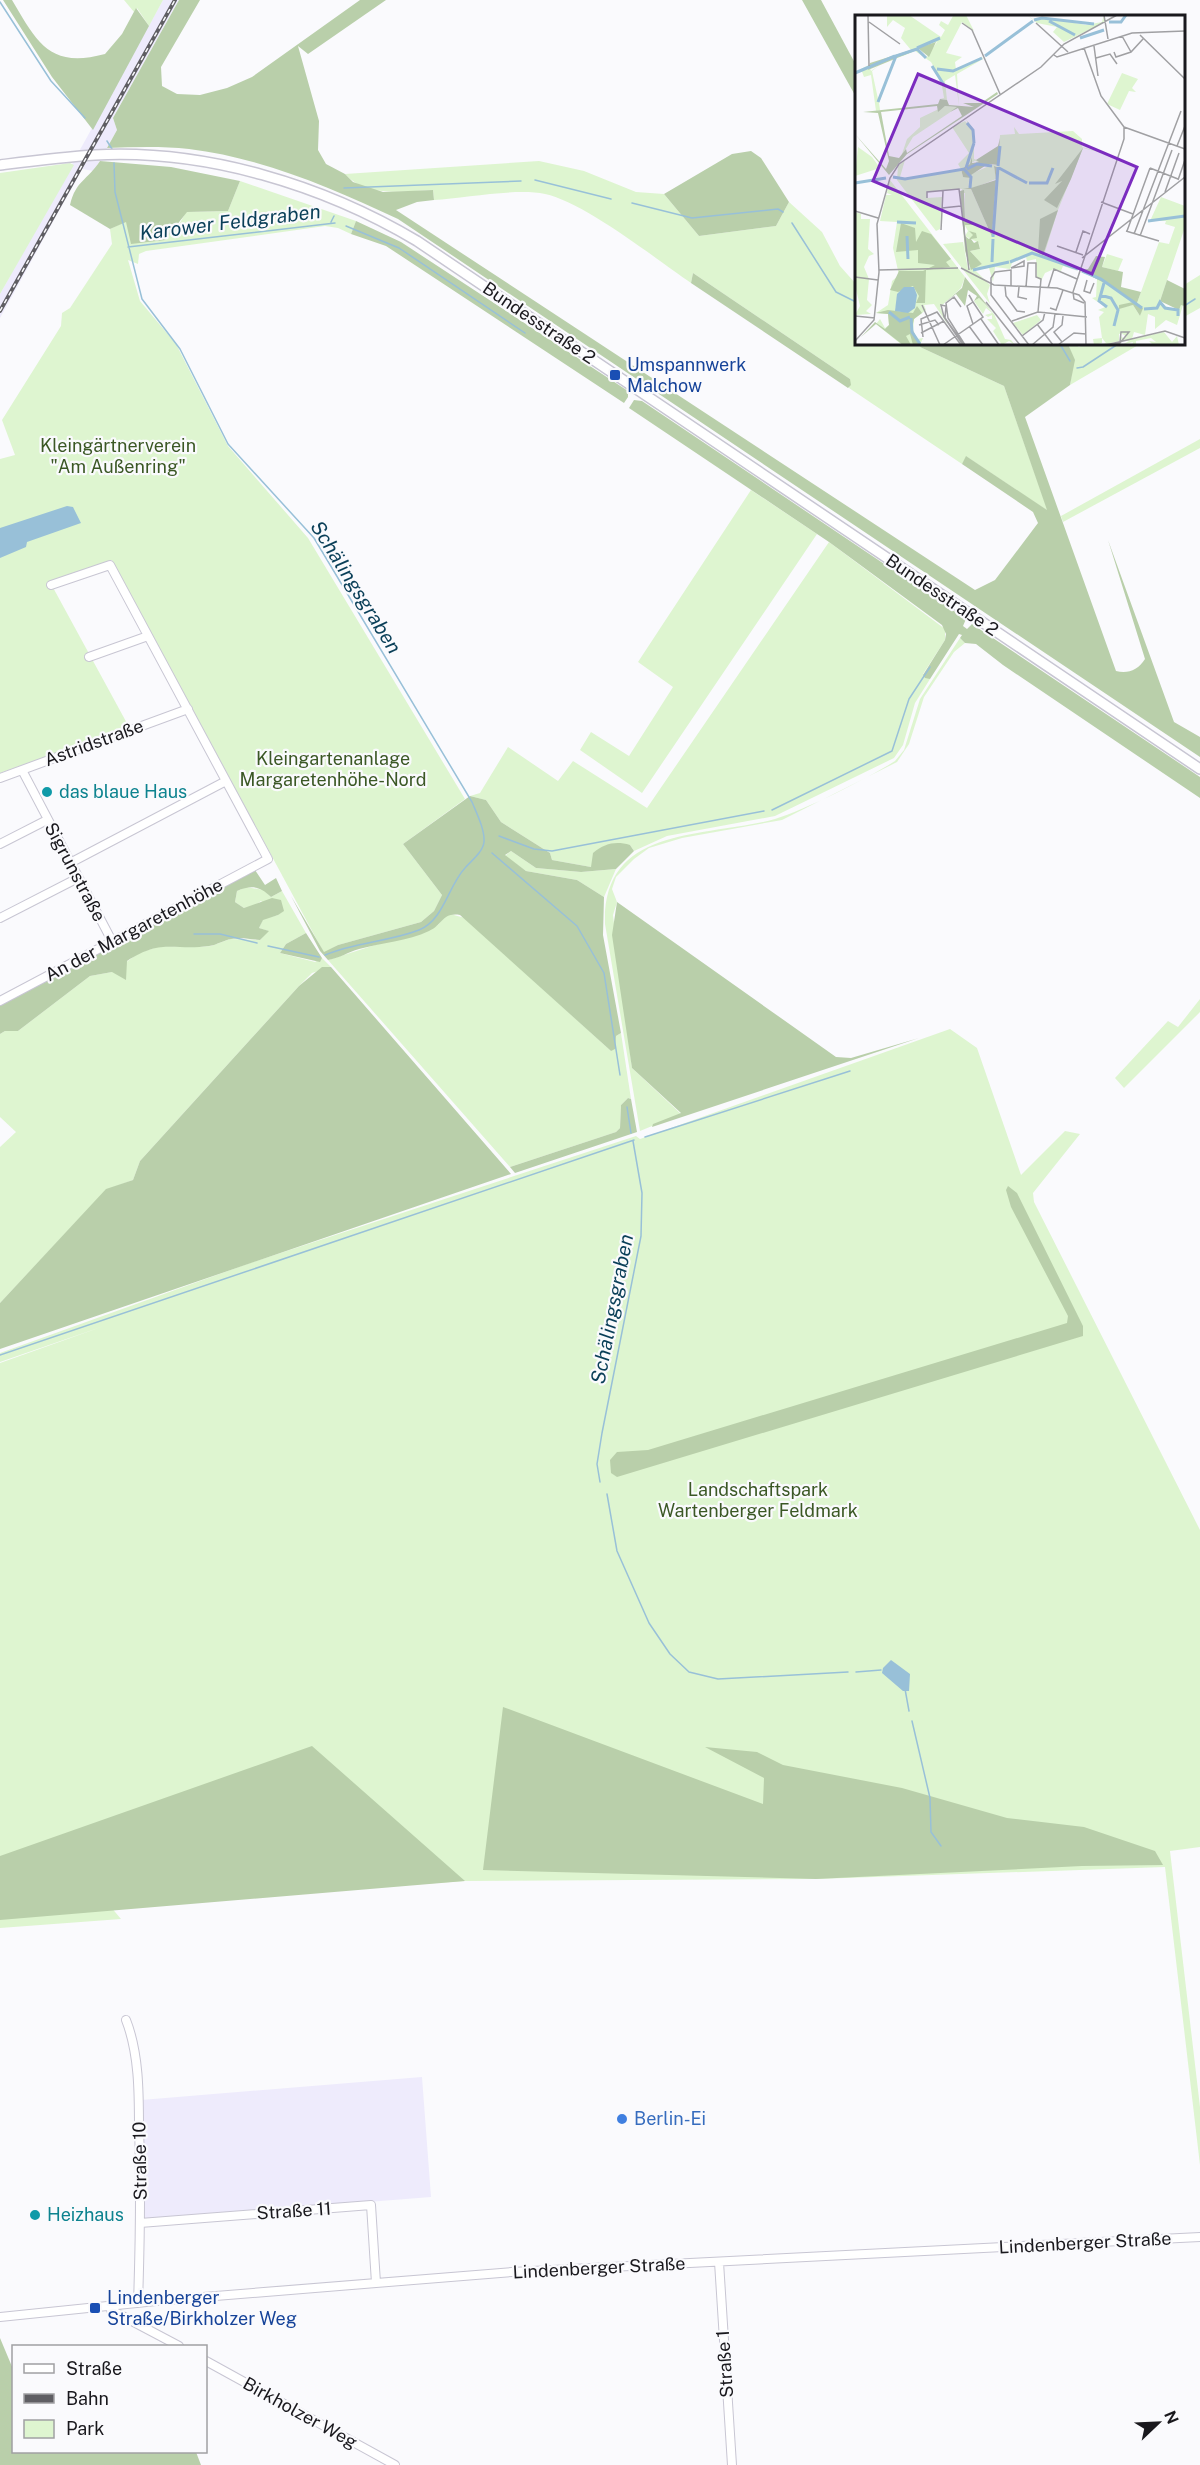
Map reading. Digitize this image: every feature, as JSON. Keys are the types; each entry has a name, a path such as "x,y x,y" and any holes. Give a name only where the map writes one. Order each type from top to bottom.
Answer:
{"main road":[{"name":"Bundesstraße 2","path":"0,165 95,155 188,160 280,181 384,223 466,274 1200,769"}],"street":[{"path":"51,585 110,565 226,781 70,863"},
{"path":"89,657 148,636"},
{"name":"Astridstraße","path":"0,778 188,709"},
{"name":"Sigrunstraße","path":"22,770 113,943"},
{"name":"An der Margaretenhöhe","path":"0,1000 113,943 268,859 226,781"},
{"path":"0,844 47,819"},
{"path":"0,918 78,878"},
{"name":"Straße 10","path":"126,2020 132,2044 138,2092 140,2223 134,2303 129,2319"},
{"name":"Straße 11","path":"140,2223 371,2205 376,2283"},
{"name":"Lindenberger Straße","path":"0,2317 134,2303 512,2272 1200,2237"},
{"name":"Straße 1","path":"719,2262 732,2465"},
{"path":"111,2306 111,2310 177,2345"},
{"name":"Birkholzer Weg","path":"207,2362 395,2465"}],"shaded area":[{"path":"163,0 179,0 113,118 117,130 94,171 82,169 0,318 0,294"},
{"path":"422,2077 431,2197 142,2220 144,2175 141,2100"}],"green space":[{"path":"3,0 12,0 29,28 47,48 58,55 70,58 86,58 105,54 122,34 136,8 149,26 93,130 52,77"},
{"path":"124,0 163,0 149,26 137,8 134,12"},
{"path":"179,0 200,0 161,67 162,86 177,94 200,95 227,88 252,77 360,0 386,0 308,54 298,46 319,121 318,150 326,164 345,174 353,182 383,192 433,190 434,200 417,202 396,210 975,590 995,580 1038,523 1033,512 962,464 966,456 1047,510 1004,386 920,347 921,345 1068,345 1075,360 1070,385 1025,417 1116,671 1132,670 1145,659 1108,540 1174,722 1200,737 1200,757 398,219 348,196 243,159 179,148 107,148 117,130 113,118"},
{"path":"802,0 821,0 855,63 855,95"},
{"path":"751,151 761,158 789,202 776,226 699,236 664,194 732,154"},
{"path":"100,161 171,167 240,181 228,211 187,212 165,240 131,244 126,222 110,229 70,205 75,190"},
{"path":"539,161 584,171 636,192 664,194 699,236 776,226 789,202 822,232 840,266 855,283 855,345 921,345 920,347 1004,386 1048,511 967,457 962,464 849,388 850,379 693,273 691,283 620,232 561,199 545,194 520,192 434,200 433,190 398,192 375,190 354,182 345,174"},
{"path":"70,163 74,165 0,294 0,173"},
{"path":"240,181 356,221 351,234 338,228 325,226 146,251 139,254 138,264 128,260 140,301 176,344 228,446 308,538 465,799 403,844 442,895 434,911 421,922 338,945 324,953 112,560 50,582 129,727 0,773 0,459 15,455 2,420 61,326 62,313 70,308 112,244 110,229 126,221 177,228 186,212 228,211"},
{"path":"356,221 401,242 628,391 628,397 624,403 386,246 351,234"},
{"path":"693,273 850,379 851,385 848,388 691,283"},
{"path":"1200,275 1200,308 1185,316 1185,284"},
{"path":"1068,345 1079,347 1082,345 1138,345 1070,385 1074,360"},
{"path":"634,400 642,401 966,619 963,626 967,629 972,624 1200,777 1200,798 1003,665 976,644 965,643 960,638 962,635 959,634 930,679 925,678 923,675 945,640 946,634 942,625 829,542 629,408"},
{"path":"1200,439 1200,448 1063,522 1061,516"},
{"path":"751,490 817,534 642,793 580,750 591,732 629,756 673,687 638,662"},
{"path":"829,542 945,629 945,640 923,674 930,679 915,703 903,745 894,758 775,816 667,836 634,851 630,845 591,867 552,860 550,853 501,822 486,800 470,796 480,793 508,747 558,781 573,761 647,808"},
{"path":"960,638 965,643 954,652 924,697 909,744 897,762 865,778 895,761 904,750 920,699"},
{"path":"470,796 486,800 501,822 550,853 552,860 591,867 593,853 606,845 615,843 630,845 634,851 616,869 581,872 536,868 511,851 505,855 526,871 577,880 604,897 603,935 621,1033 616,1036 615,1049 611,1051 460,915 450,915 434,928 421,934 359,949 332,959 328,960 320,951 291,896 324,952 338,945 421,922 434,911 442,895 403,844"},
{"path":"825,798 782,820 682,838 649,848 616,877 621,868 639,852 663,841 775,819"},
{"path":"511,851 536,868 581,872 616,869 604,897 577,880 526,871 505,856"},
{"path":"255,870 265,885 276,878 282,891 271,897 259,889 247,888 237,891 235,902 244,908 272,898 281,900 284,911 263,920 259,928 269,931 260,940 234,938 209,946 159,947 150,950 127,961 126,980 112,972 90,976 18,1031 5,1031 0,1034 0,1003"},
{"path":"616,877 612,889 617,902 613,915 632,1068 681,1114 640,1131 605,924 609,892"},
{"path":"246,887 264,890 271,897 282,891 306,933 286,944 280,953 315,962 322,958 331,967 312,973 299,986 140,1161 133,1180 106,1190 0,1303 0,1147 16,1132 0,1117 0,1034 5,1031 18,1031 90,976 112,972 139,953 160,946 196,947 211,946 230,939 260,940 268,931 259,928 263,919 278,915 261,901 253,907 244,908 235,902 237,891"},
{"path":"617,902 836,1057 851,1058 919,1038 652,1127 653,1124 681,1113 632,1068 612,935"},
{"path":"450,914 465,918 611,1051 616,1036 621,1033 631,1099 628,1098 621,1105 620,1128 616,1132 510,1167 328,960 438,925 444,917"},
{"path":"306,933 322,958 320,962 280,953 286,944"},
{"path":"322,967 331,967 511,1174 0,1349 0,1303 106,1189 133,1180 140,1161 299,986"},
{"path":"1200,999 1200,1012 1124,1088 1115,1078 1168,1021 1178,1027"},
{"name":"Landschaftspark Wartenberger Feldmark","path":"950,1029 977,1048 1021,1175 1065,1131 1080,1134 1033,1193 1034,1202 1200,1530 1200,1847 1170,1851 1200,2107 1200,2165 1165,1867 817,1879 465,1881 110,1906 121,1919 0,1928 0,1363 104,1326 0,1362 0,1353 250,1263 636,1136 640,1139"},
{"path":"628,1098 631,1099 637,1132 515,1173 510,1167 616,1132 620,1128 621,1105"},
{"path":"1008,1186 1017,1193 1083,1326 1083,1336 617,1477 611,1473 610,1460 617,1452 648,1450 1067,1323 1068,1316 1011,1207 1006,1190"},
{"path":"503,1707 763,1804 764,1778 705,1747 757,1752 783,1765 902,1788 1007,1818 1084,1827 1155,1851 1163,1865 1082,1866 816,1879 483,1870"},
{"path":"312,1746 465,1881 0,1920 0,1856"},
{"path":"0,2338 12,2367 12,2453 196,2453 201,2465 0,2465"}],"water":[{"path":"67,506 73,507 81,523 27,542 26,547 0,558 0,528"},
{"path":"891,1660 910,1674 909,1691 903,1691 882,1673 883,1668"}],"waterway":[{"name":"Schälingsgraben","path":"0,2 51,81 85,118"},
{"name":"Schälingsgraben","path":"107,141 112,149"},
{"name":"Schälingsgraben","path":"114,163 115,192 142,299 180,349 228,444 314,538 472,802 482,827 484,842 481,849 459,875 440,911 427,925 407,934 348,947 325,955"},
{"name":"Karower Feldgraben","path":"535,180 611,199"},
{"name":"Karower Feldgraben","path":"344,188 521,181"},
{"name":"Karower Feldgraben","path":"632,203 692,218 778,209 783,212"},
{"path":"331,222 334,216"},
{"name":"Karower Feldgraben","path":"128,247 335,223"},
{"name":"Karower Feldgraben","path":"792,223 836,292 855,302"},
{"path":"346,226 399,248 525,333"},
{"name":"Karower Feldgraben","path":"1185,305 1195,299"},
{"name":"Karower Feldgraben","path":"1061,345 1070,361"},
{"name":"Karower Feldgraben","path":"1077,368 1083,367 1116,345"},
{"path":"772,810 892,751 909,699 930,667"},
{"path":"499,836 534,849 552,851 764,811"},
{"name":"Schälingsgraben","path":"492,853 577,926 604,973 620,1075"},
{"path":"194,934 220,934 257,943"},
{"path":"268,946 319,957"},
{"path":"645,1137 850,1071"},
{"name":"Schälingsgraben","path":"627,1107 631,1133"},
{"path":"0,1355 634,1140"},
{"name":"Schälingsgraben","path":"600,1482 597,1464 602,1433 641,1236 642,1193 633,1141"},
{"name":"Schälingsgraben","path":"607,1494 617,1551 649,1623 670,1654 689,1672 718,1679 848,1672"},
{"name":"Schälingsgraben","path":"856,1672 881,1670"},
{"name":"Schälingsgraben","path":"905,1689 909,1711"},
{"name":"Schälingsgraben","path":"912,1721 930,1798 931,1832 941,1846"}],"railway":[{"path":"0,311 175,0"}],"place":[{"name":"Umspannwerk Malchow","path":"615,375"},
{"name":"das blaue Haus","path":"47,792"},
{"name":"Berlin-Ei","path":"622,2119"},
{"name":"Heizhaus","path":"35,2215"},
{"name":"Lindenberger Straße/Birkholzer Weg","path":"95,2308"}],"park label":[{"name":"Kleingärtnerverein \"Am Außenring\"","path":"118,456"},
{"name":"Kleingartenanlage Margaretenhöhe-Nord","path":"333,769"}]}
